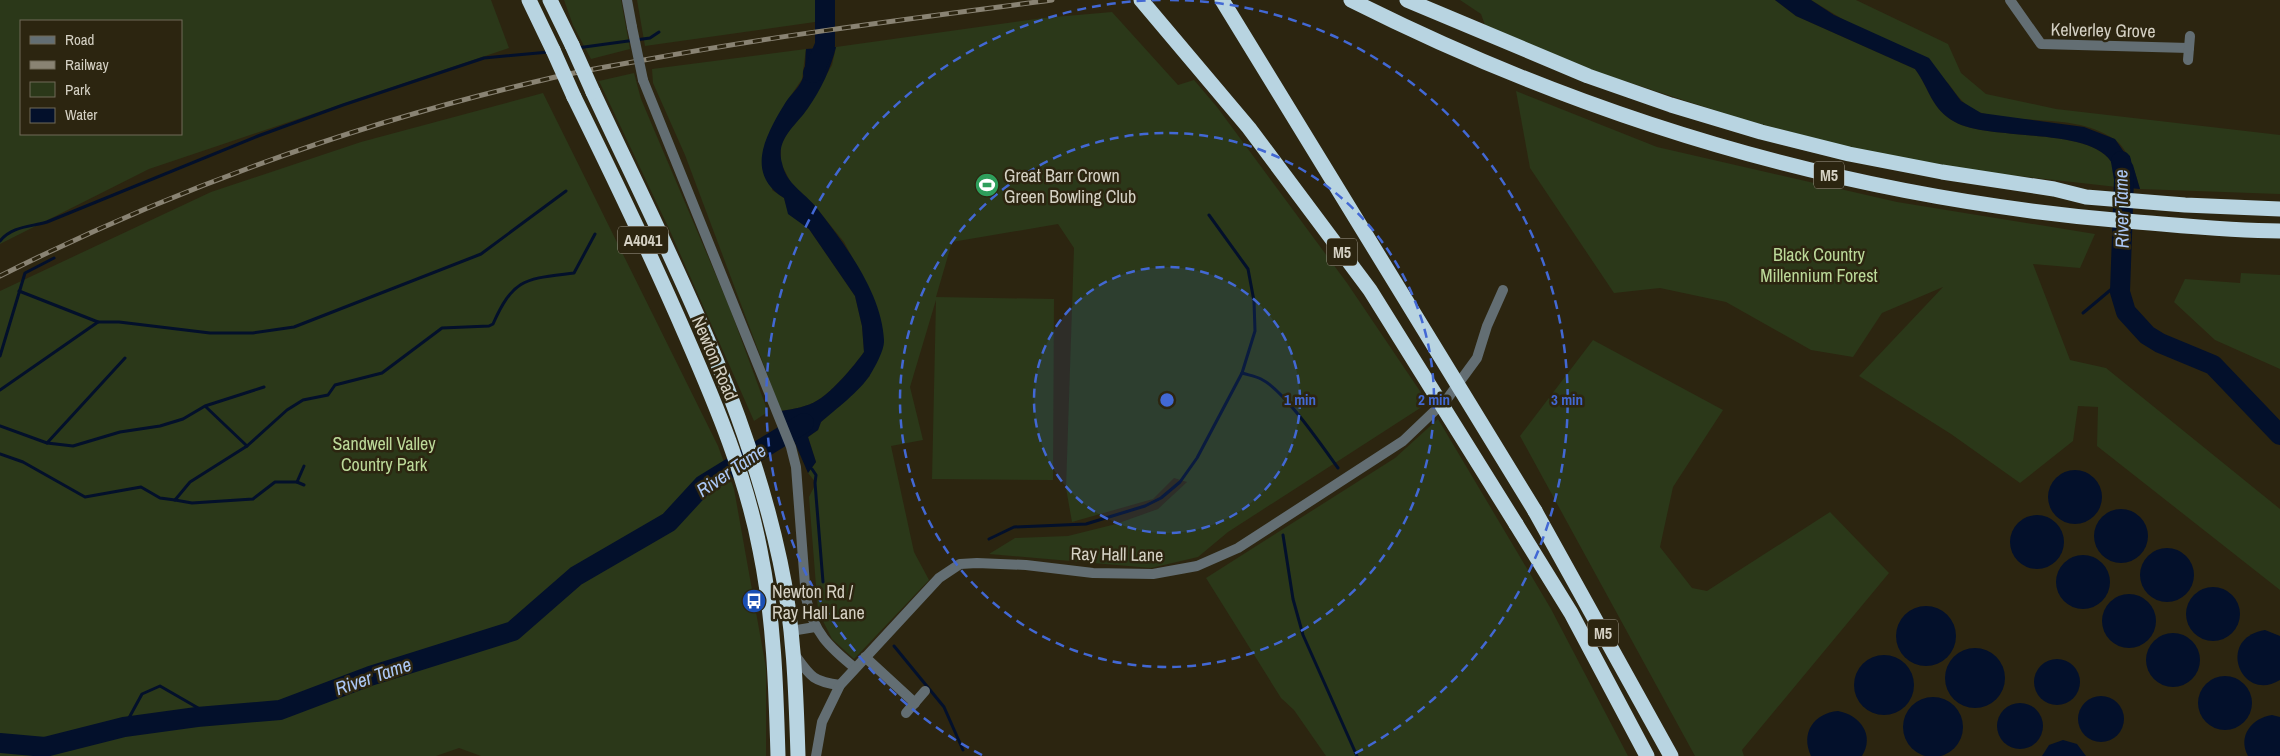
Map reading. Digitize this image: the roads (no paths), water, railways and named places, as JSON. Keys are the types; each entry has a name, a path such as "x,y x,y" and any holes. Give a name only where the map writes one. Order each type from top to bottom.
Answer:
{"highway":[{"name":"Newton Road","path":"529,0 649,251 708,385 744,484 760,549 776,663 778,756"},
{"name":"Newton Road","path":"550,0 724,378 759,477 780,562 791,631 794,654 798,756"},
{"name":"M5","path":"1140,0 1248,128 1370,290 1571,613 1647,756"},
{"name":"M5","path":"1222,0 1535,511 1671,756"},
{"name":"M5","path":"1351,0 1406,28 1493,66 1580,100 1666,131 1756,158 1950,199 2086,218 2280,231"},
{"name":"M5","path":"1408,0 1588,76 1671,105 1760,132 1848,154 1942,172 2054,189 2086,197 2280,209"}],"street":[{"path":"627,0 643,80 707,234 791,447 796,467 806,598 815,627 829,647 855,668"},
{"name":"Kelverley Grove","path":"2010,0 2041,44 2189,48"},
{"path":"2188,60 2190,36"},
{"name":"Ray Hall Lane","path":"840,685 939,578 960,564 1026,565 1093,573 1153,574 1198,566 1238,548 1403,441 1447,399 1477,358 1487,326 1503,290"},
{"path":"791,631 815,627"},
{"path":"794,654 810,676 822,683 840,685 822,722 816,756"},
{"path":"866,657 915,703"},
{"path":"906,713 925,691"}],"water":[{"path":"815,0 834,0 833,21 815,22"},
{"path":"1775,0 1811,0 1834,15 1929,58 1961,101 1981,113 2084,127 2115,139 2133,165 2140,189 2117,187 2113,165 2103,153 2086,145 2041,136 1993,132 1955,122 1947,117 1936,105 1915,69 1796,16"},
{"path":"836,47 825,79 813,101 784,140 781,147 782,163 787,177 816,207 860,269 882,322 884,344 877,363 866,381 821,422 818,430 808,437 816,462 808,473 781,411 814,402 824,396 843,378 864,352 862,326 855,296 809,229 788,214 784,198 772,188 765,178 762,154 765,142 777,117 802,80 805,69 806,49"},
{"path":"2070,470 2080,470 2090,474 2098,482 2102,497 2098,512 2090,520 2080,524 2070,524 2060,520 2052,512 2048,502 2048,492 2052,482 2060,474"},
{"path":"2116,509 2126,509 2136,513 2144,521 2148,536 2144,551 2136,559 2126,563 2116,563 2106,559 2098,551 2094,541 2094,531 2098,521 2106,513"},
{"path":"2032,515 2042,515 2052,519 2060,527 2064,542 2060,557 2052,565 2042,569 2032,569 2022,565 2014,557 2010,547 2010,537 2014,527 2022,519"},
{"path":"2162,548 2172,548 2182,552 2190,560 2194,575 2190,590 2182,598 2172,602 2162,602 2152,598 2144,590 2140,580 2140,570 2144,560 2152,552"},
{"path":"2078,555 2088,555 2098,559 2106,567 2110,582 2106,597 2098,605 2088,609 2078,609 2068,605 2060,597 2056,587 2056,577 2060,567 2068,559"},
{"path":"2208,587 2218,587 2228,591 2236,599 2240,614 2236,629 2228,637 2218,641 2208,641 2198,637 2190,629 2186,619 2186,609 2190,599 2198,591"},
{"path":"2124,594 2134,594 2144,598 2152,606 2156,621 2152,636 2144,644 2134,648 2124,648 2114,644 2106,636 2102,626 2102,616 2106,606 2114,598"},
{"path":"1926,606 1943,611 1951,619 1956,636 1951,653 1943,661 1926,666 1909,661 1901,653 1896,636 1901,619 1909,611"},
{"path":"2265,630 2280,636 2280,680 2266,685 2254,683 2245,677 2239,667 2237,656 2241,645 2250,635"},
{"path":"2168,633 2178,633 2188,637 2196,645 2200,660 2196,675 2188,683 2178,687 2168,687 2158,683 2150,675 2146,665 2146,655 2150,645 2158,637"},
{"path":"1975,648 1992,653 2000,661 2005,678 2000,695 1992,703 1975,708 1958,703 1950,695 1945,678 1950,661 1958,653"},
{"path":"1884,655 1901,660 1909,668 1914,685 1909,702 1901,710 1884,715 1867,710 1859,702 1854,685 1859,668 1867,660"},
{"path":"2052,659 2062,659 2076,669 2080,682 2076,695 2070,701 2062,705 2052,705 2038,695 2034,687 2034,677 2044,663"},
{"path":"2220,676 2230,676 2240,680 2248,688 2252,703 2248,718 2240,726 2230,730 2220,730 2210,726 2202,718 2198,708 2198,698 2202,688 2210,680"},
{"path":"2096,696 2106,696 2120,706 2124,719 2120,732 2114,738 2106,742 2096,742 2082,732 2078,724 2078,714 2088,700"},
{"path":"1933,697 1950,702 1958,710 1963,727 1958,744 1950,752 1933,757 1916,752 1908,744 1903,727 1908,710 1916,702"},
{"path":"2015,703 2025,703 2039,713 2043,726 2039,739 2033,745 2025,749 2015,749 2001,739 1997,731 1997,721 2007,707"},
{"path":"1838,711 1853,717 1863,727 1867,741 1862,756 1811,756 1807,740 1811,726 1822,716"},
{"path":"2272,715 2280,717 2280,756 2248,756 2244,742 2248,729 2258,720"},
{"path":"2063,740 2077,744 2086,756 2042,756 2049,745"}],"waterway":[{"name":"River Tame","path":"813,73 825,45 825,0"},
{"path":"577,48 650,38 659,32"},
{"path":"0,241 10,232 47,222 258,136 343,105 484,58 549,52"},
{"name":"River Tame","path":"2121,161 2124,179 2120,292 2126,312 2147,335 2160,343 2213,365 2280,435"},
{"path":"19,291 98,322 119,322 210,333 253,333 294,327 481,254 566,191"},
{"path":"1209,215 1248,269 1254,301 1255,331 1242,373"},
{"path":"0,454 23,462 85,497 141,487 160,498 175,500 190,482 247,446 287,410 303,400 328,395 335,385 382,373 442,328 489,326 493,324 508,297 523,283 533,279 574,273 595,234"},
{"path":"0,356 25,273 54,258"},
{"path":"2083,313 2120,282"},
{"path":"0,390 98,322"},
{"path":"0,426 47,443 125,358"},
{"path":"989,539 1014,527 1086,524 1145,506 1161,498 1180,482 1197,458 1242,373 1261,379 1280,394 1302,419 1338,468"},
{"path":"47,443 73,446 120,432 160,426 183,419 205,406 264,387"},
{"path":"206,407 247,446"},
{"name":"River Tame","path":"0,743 45,747 124,727 197,717 280,710 370,676 513,631 576,576 669,522 703,485 804,423"},
{"path":"175,500 192,503 253,499 275,482 297,482 304,466"},
{"path":"812,469 816,475 815,483 823,582"},
{"path":"297,482 304,485"},
{"path":"1283,535 1293,599 1303,635 1357,756"},
{"path":"894,646 944,707 963,750"},
{"name":"River Tame","path":"124,727 142,694 160,686 212,716"}],"railway":[{"path":"0,276 133,214 268,161 337,137 476,96 571,74 695,51 848,27 1052,0"}],"place":[{"name":"Great Barr Crown Green Bowling Club","path":"987,185"},
{"name":"Newton Rd / Ray Hall Lane","path":"754,601"}],"park label":[{"name":"Black Country Millennium Forest","path":"1819,264"},
{"name":"Sandwell Valley Country Park","path":"384,453"}]}
